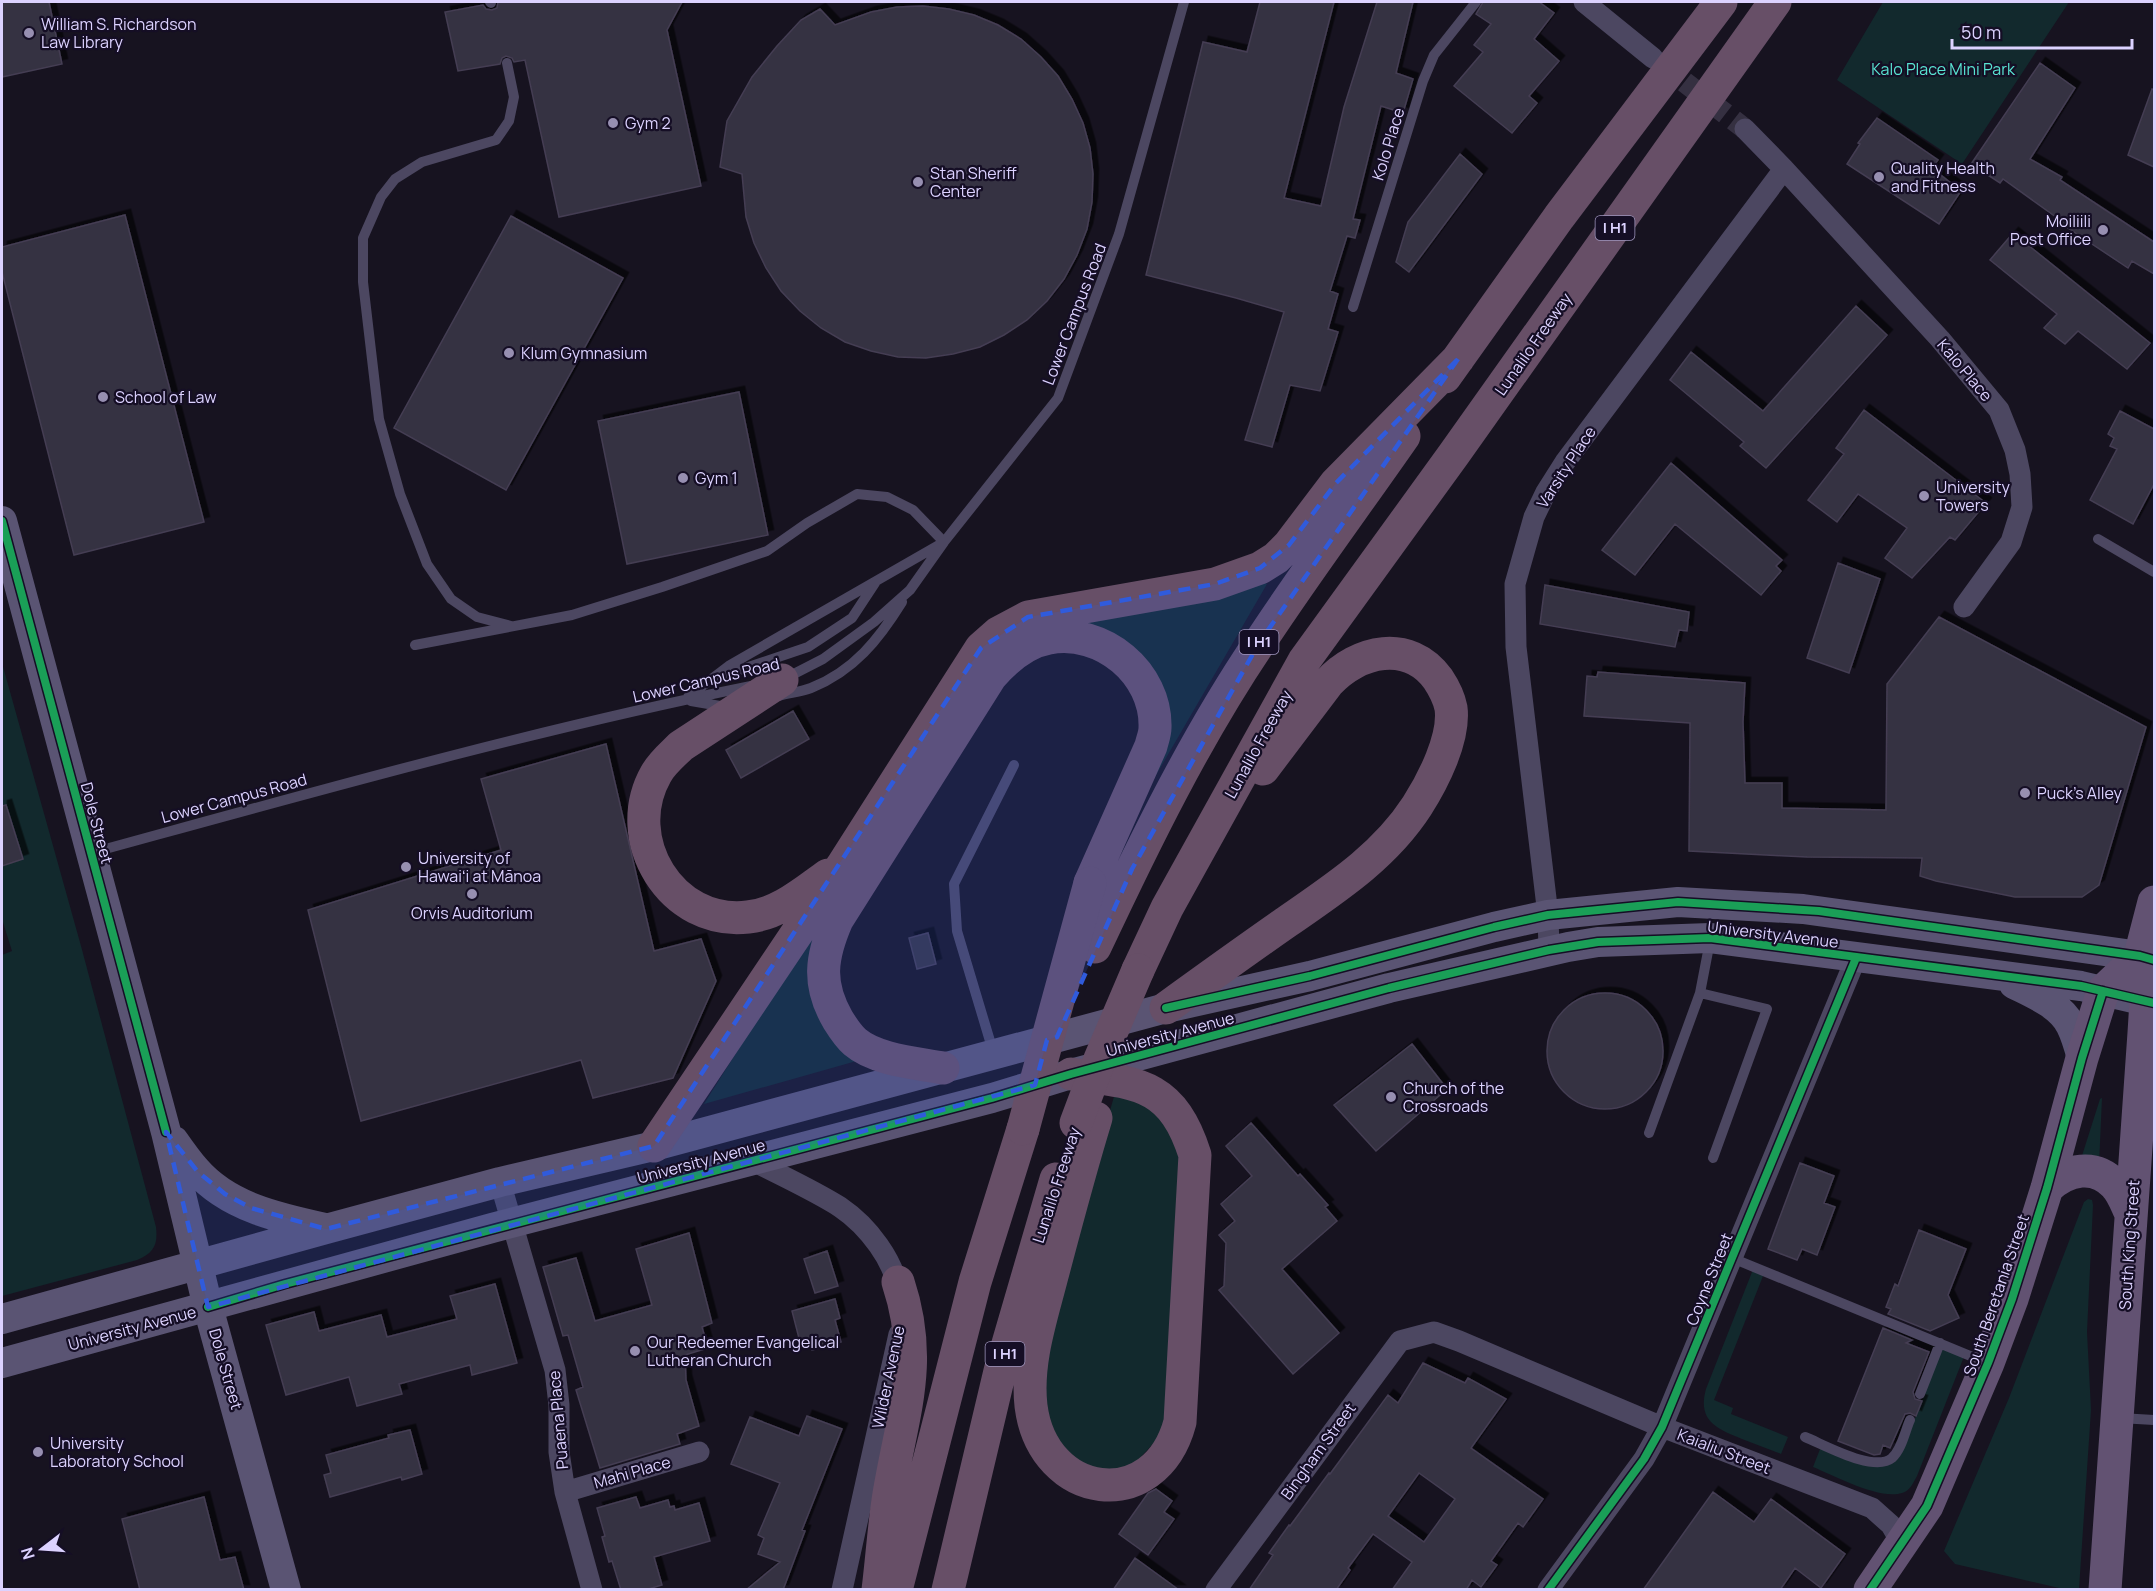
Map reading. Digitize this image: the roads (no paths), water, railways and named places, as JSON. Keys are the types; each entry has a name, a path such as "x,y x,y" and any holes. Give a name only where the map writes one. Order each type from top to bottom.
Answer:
{"highway":[{"name":"I H1","path":"896,1590 975,1281 1023,1129 1061,1027 1095,947 1171,792 1253,652 1559,217 1721,2"},
{"name":"Lunalilo Freeway","path":"948,1590 1000,1371 1043,1218 1086,1120 1090,1065 1167,908 1304,661 1775,2"},
{"path":"654,1146 842,866 981,648 998,633 1028,617 1215,584 1260,568 1276,558 1289,545 1336,483 1458,359"},
{"path":"943,1068 891,1058 856,1043 842,1027 825,991 823,974 825,953 837,920 991,676 1001,664 1013,655 1048,638 1090,639 1116,653 1138,675 1152,707 1155,728 1151,746 1090,883 1023,1129"},
{"path":"1166,1008 1356,872 1376,856 1398,830 1417,806 1448,739 1451,708 1447,694 1434,673 1413,658 1388,653 1361,658 1338,672 1260,773 1167,908"},
{"path":"782,680 681,747 667,759 649,789 644,807 645,843 659,876 676,895 698,909 714,915 748,917 765,914 782,907 842,866"},
{"path":"1086,1120 1076,1184 1040,1321 1029,1381 1036,1424 1056,1464 1079,1479 1091,1484 1104,1485 1128,1482 1150,1471 1167,1454 1180,1422 1196,1155 1188,1132 1175,1111 1165,1101 1142,1086 1090,1065"},
{"path":"878,1590 889,1494 905,1419 912,1352 907,1312 898,1282"}],"main road":[{"name":"Dole Street","path":"2,521 166,1132 208,1307 286,1590"},
{"name":"University Avenue","path":"2,1319 326,1228 500,1182 654,1146 1166,1008 1310,976 1548,915 1678,902 1803,909 2147,958"},
{"name":"South King Street","path":"2105,1590 2131,1214 2150,1002 2147,958 2154,902"},
{"path":"1856,958 1861,916"},
{"name":"University Avenue","path":"2,1363 510,1223 992,1098 1090,1065 1389,988 1549,950 1598,942 1710,938 2081,986 2150,1002"},
{"name":"South Beretania Street","path":"1870,1590 1927,1506 1988,1364 2012,1299 2047,1188 2082,1058 2103,991 2147,958"},
{"path":"1998,977 2027,990 2057,1009 2070,1024 2082,1058"},
{"path":"166,1132 198,1172 225,1194 251,1208 287,1220 326,1228"},
{"path":"2047,1188 2071,1172 2098,1173 2115,1185 2131,1214"}],"street":[{"path":"1584,2 1653,58"},
{"path":"1744,129 1784,169"},
{"name":"Kalo Place","path":"1784,169 1940,339 1999,411 2011,437 2020,474 2022,507 2011,542 1964,607"},
{"name":"Varsity Place","path":"1549,950 1548,915 1525,729 1515,615 1515,584 1534,517 1546,492 1565,462 1784,169"},
{"name":"Coyne Street","path":"1548,1590 1644,1459 1662,1427 1856,958"},
{"name":"Wilder Avenue","path":"753,1161 840,1208 857,1221 874,1240 898,1282 901,1314 898,1346 842,1590"},
{"name":"Puaena Place","path":"500,1182 510,1223 555,1370 559,1405 559,1452 565,1492 591,1590"},
{"name":"Kaialiu Street","path":"1434,1332 1662,1427 1872,1508 1891,1525 1902,1544"},
{"name":"Bingham Street","path":"1216,1590 1400,1341 1434,1332"},
{"name":"Mahi Place","path":"565,1492 699,1452"}],"lane":[{"name":"Lower Campus Road","path":"91,853 443,757 685,700 782,680 823,659 874,622 910,590 944,542 1058,398 1119,234 1184,2"},
{"name":"Kolo Place","path":"1353,307 1423,81 1434,55 1476,2"},
{"path":"507,63 514,98 509,121 496,141 422,162 395,179 381,197 363,238 363,282 379,419 400,494 427,564 451,599 477,617 514,627"},
{"path":"415,645 572,615 766,551 807,523 857,494 887,497 913,510 944,542 730,665 685,700"},
{"path":"2098,539 2154,572"},
{"path":"710,680 808,646 852,618 876,580"},
{"path":"685,700 728,707 811,688 853,665 886,627 910,590"},
{"path":"993,1054 957,931 954,884 1014,765"},
{"path":"1648,1133 1700,993 1710,938"},
{"path":"1700,993 1767,1010 1713,1158"},
{"path":"1732,1258 1988,1364"},
{"path":"1920,1394 1940,1343"},
{"path":"2117,1418 2154,1420"},
{"path":"1805,1437 1867,1462 1880,1463 1895,1455 1910,1420"}],"tunnel":[{"path":"1660,63 1745,129"}],"place":[{"name":"William S. Richardson Law Library","path":"29,33"},
{"name":"Gym 2","path":"613,123"},
{"name":"Quality Health and Fitness","path":"1879,177"},
{"name":"Stan Sheriff Center","path":"918,182"},
{"name":"Moiliili Post Office","path":"2103,230"},
{"name":"Klum Gymnasium","path":"509,353"},
{"name":"School of Law","path":"103,397"},
{"name":"Gym 1","path":"683,478"},
{"name":"University Towers","path":"1924,496"},
{"name":"Puck's Alley","path":"2025,793"},
{"name":"University of Hawaiʻi at Mānoa","path":"406,867"},
{"name":"Orvis Auditorium","path":"472,894"},
{"name":"Church of the Crossroads","path":"1391,1097"},
{"name":"Our Redeemer Evangelical Lutheran Church","path":"635,1351"},
{"name":"University Laboratory School","path":"38,1452"}],"park label":[{"name":"Kalo Place Mini Park","path":"1943,69"}]}
